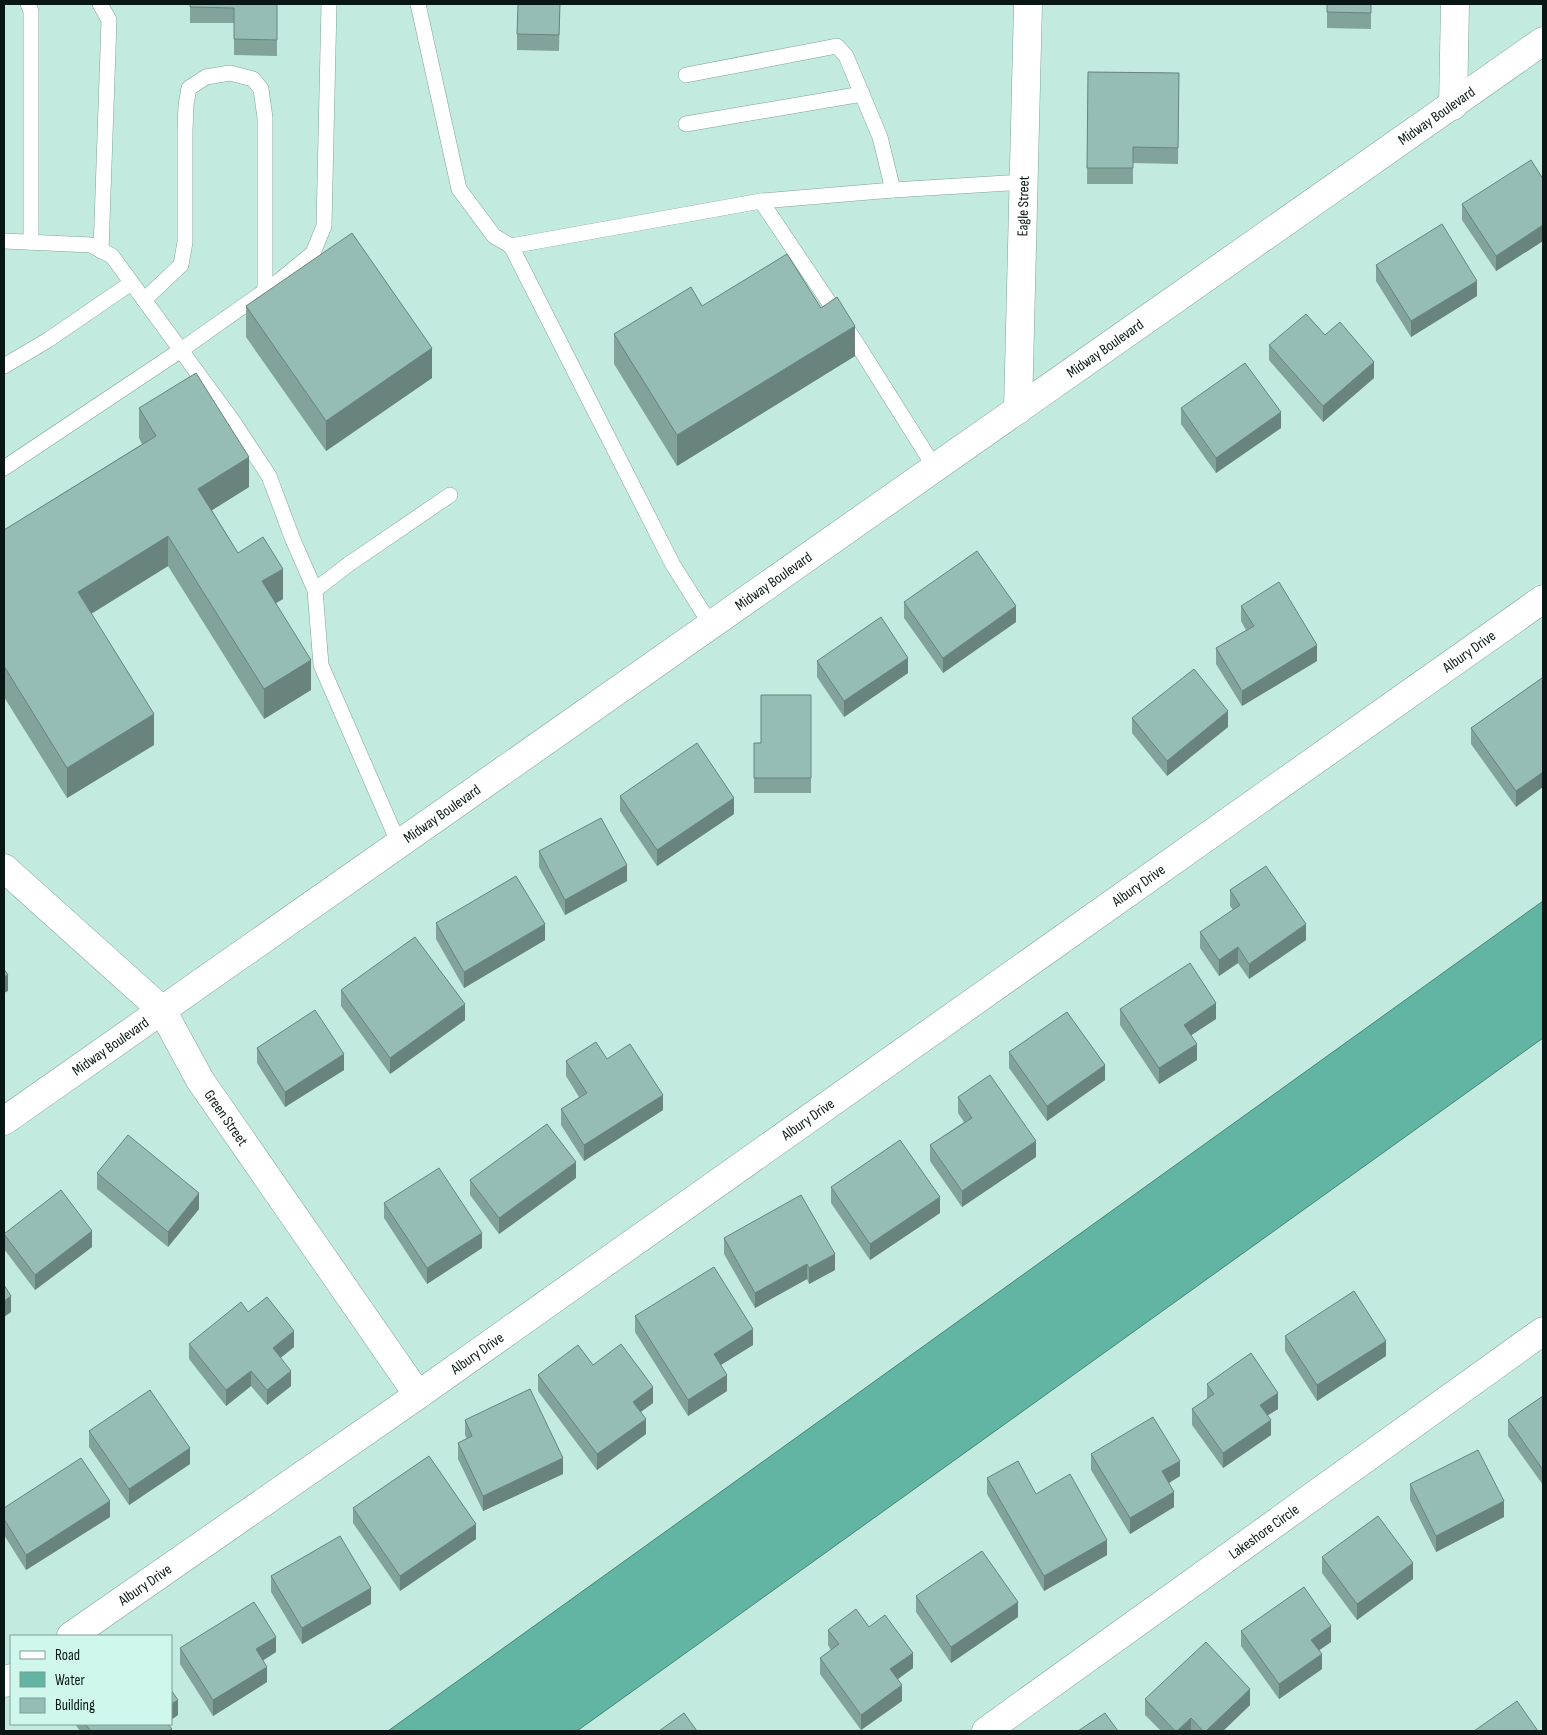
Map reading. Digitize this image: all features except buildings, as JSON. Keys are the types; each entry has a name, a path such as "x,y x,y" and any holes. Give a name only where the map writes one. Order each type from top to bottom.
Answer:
{"street":[{"name":"Eagle Street","path":"1018,410 1028,4"},
{"path":"1452,106 1455,4"},
{"name":"Midway Boulevard","path":"4,1121 1452,106 1543,40"},
{"name":"Albury Drive","path":"72,1635 418,1395 1543,599"},
{"name":"Green Street","path":"4,868 162,1010 200,1080 418,1395"},
{"name":"Lakeshore Circle","path":"986,1731 1543,1331"}],"lane":[{"path":"100,4 109,20 101,251"},
{"path":"4,468 181,350 265,291 313,253 324,226 329,4"},
{"path":"418,4 459,189 494,236 511,246 673,565 711,625"},
{"path":"31,242 33,6"},
{"path":"686,75 838,46 846,56 880,137 893,190"},
{"path":"144,300 181,265 185,242 185,131 189,88 206,77 230,73 252,79 261,89 265,118 265,291"},
{"path":"686,124 862,94"},
{"path":"511,246 761,201 1024,182"},
{"path":"761,201 857,344 935,468"},
{"path":"4,241 90,245 112,256 232,420 269,476 293,540 316,590 321,665 399,844"},
{"path":"4,366 48,340 131,283"},
{"path":"316,590 349,564 450,495"}],"water":[{"path":"1543,901 1543,1038 577,1731 388,1731"}]}
